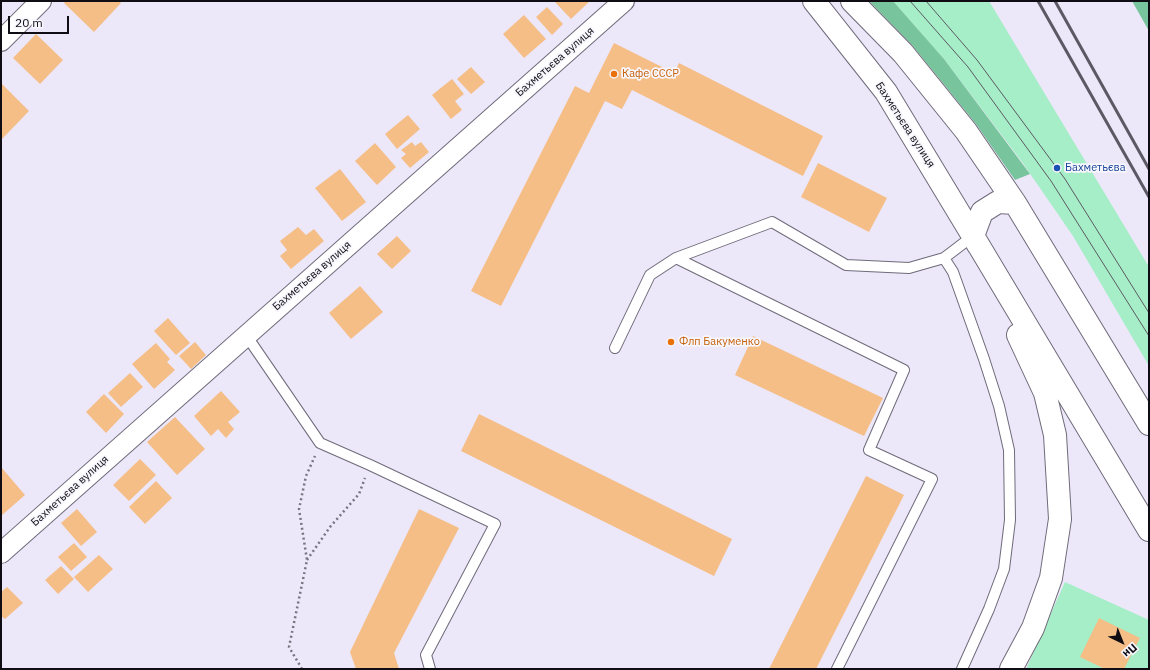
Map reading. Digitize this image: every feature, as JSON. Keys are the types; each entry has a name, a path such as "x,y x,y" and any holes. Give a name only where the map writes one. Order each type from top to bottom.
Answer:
{"main road":[{"name":"Бахметьєва вулиця","path":"814,1 886,92 974,236"},
{"path":"852,1 903,53 966,131 1015,203 1149,424"},
{"path":"1011,669 1033,628 1051,578 1060,519 1055,435 1046,393 974,236 982,212 998,202 1015,203"},
{"path":"974,236 1149,530"}],"street":[{"path":"1,41 41,1"},
{"name":"Бахметьєва вулиця","path":"1,553 624,1"}],"lane":[{"path":"615,348 650,275 676,258 772,222 846,265 909,268 944,258 974,236"},
{"path":"676,258 904,370 870,450 932,479 837,669"},
{"path":"944,258 952,272 984,359 999,406 1010,450 1010,520 1004,569 989,609 962,669"},
{"path":"246,335 320,443 495,524 426,655 430,669"}],"path":[{"path":"302,669 289,647 307,560 299,509 306,476 320,443"},
{"path":"307,560 330,527 359,494 370,465"}],"green space":[{"path":"869,1 893,1 944,59 1030,174 1015,180 976,124 912,45"},
{"path":"893,1 989,1 1149,267 1149,366 1073,236 1022,162 944,59"},
{"path":"1132,1 1149,1 1149,31"},
{"path":"1065,582 1149,620 1149,669 1026,669"}],"building":[{"path":"65,1 119,1 121,3 94,32 64,3"},
{"path":"554,1 590,1 571,19"},
{"path":"547,7 563,24 552,35 536,17"},
{"path":"524,15 546,39 524,58 503,34"},
{"path":"36,34 63,60 40,84 13,58"},
{"path":"614,43 674,73 679,63 823,136 803,176 632,90 622,109 605,101 501,306 471,291 575,86 589,93"},
{"path":"471,67 485,82 471,94 457,79"},
{"path":"452,79 464,94 455,101 462,110 451,119 432,95"},
{"path":"1,83 29,111 2,139 1,138"},
{"path":"408,115 420,129 397,149 385,134"},
{"path":"412,142 415,146 421,142 429,152 410,168 401,158 406,154 401,150"},
{"path":"375,143 396,167 377,185 355,161"},
{"path":"818,163 887,198 869,232 801,197"},
{"path":"340,169 366,202 342,221 315,188"},
{"path":"298,227 306,235 314,229 324,241 291,269 280,256 287,250 280,241"},
{"path":"397,236 411,251 392,269 377,254"},
{"path":"360,286 383,312 351,339 329,313"},
{"path":"168,318 190,343 176,355 154,331"},
{"path":"753,336 883,398 864,436 735,375"},
{"path":"195,342 206,355 191,369 179,356"},
{"path":"156,343 170,359 167,362 175,370 154,389 132,364"},
{"path":"130,373 143,387 121,407 108,393"},
{"path":"221,391 240,412 228,422 234,429 226,438 218,429 211,436 194,416"},
{"path":"104,394 124,414 106,433 86,412"},
{"path":"479,414 732,539 714,576 461,451"},
{"path":"175,417 205,449 177,475 147,442"},
{"path":"140,459 156,475 129,501 113,485"},
{"path":"1,467 25,495 1,516"},
{"path":"866,476 904,495 816,669 769,669"},
{"path":"156,481 172,498 145,524 129,507"},
{"path":"77,509 97,532 81,546 61,523"},
{"path":"419,509 459,528 394,653 399,669 356,669 350,652"},
{"path":"74,543 87,557 71,571 58,557"},
{"path":"99,555 113,569 88,592 74,577"},
{"path":"61,566 74,579 58,594 45,580"},
{"path":"7,587 23,603 5,619 1,616 1,592"},
{"path":"1099,618 1140,638 1124,669 1105,669 1080,657"}],"tram line":[{"path":"910,1 968,67 1051,181 1149,336"},
{"path":"926,1 977,60 1065,179 1149,313"}],"railway":[{"path":"1038,1 1149,197"},
{"path":"1055,1 1149,169"}],"place":[{"name":"Кафе СССР","path":"614,74"},
{"name":"Бахметьєва","path":"1057,168"},
{"name":"Флп Бакуменко","path":"671,342"}]}
